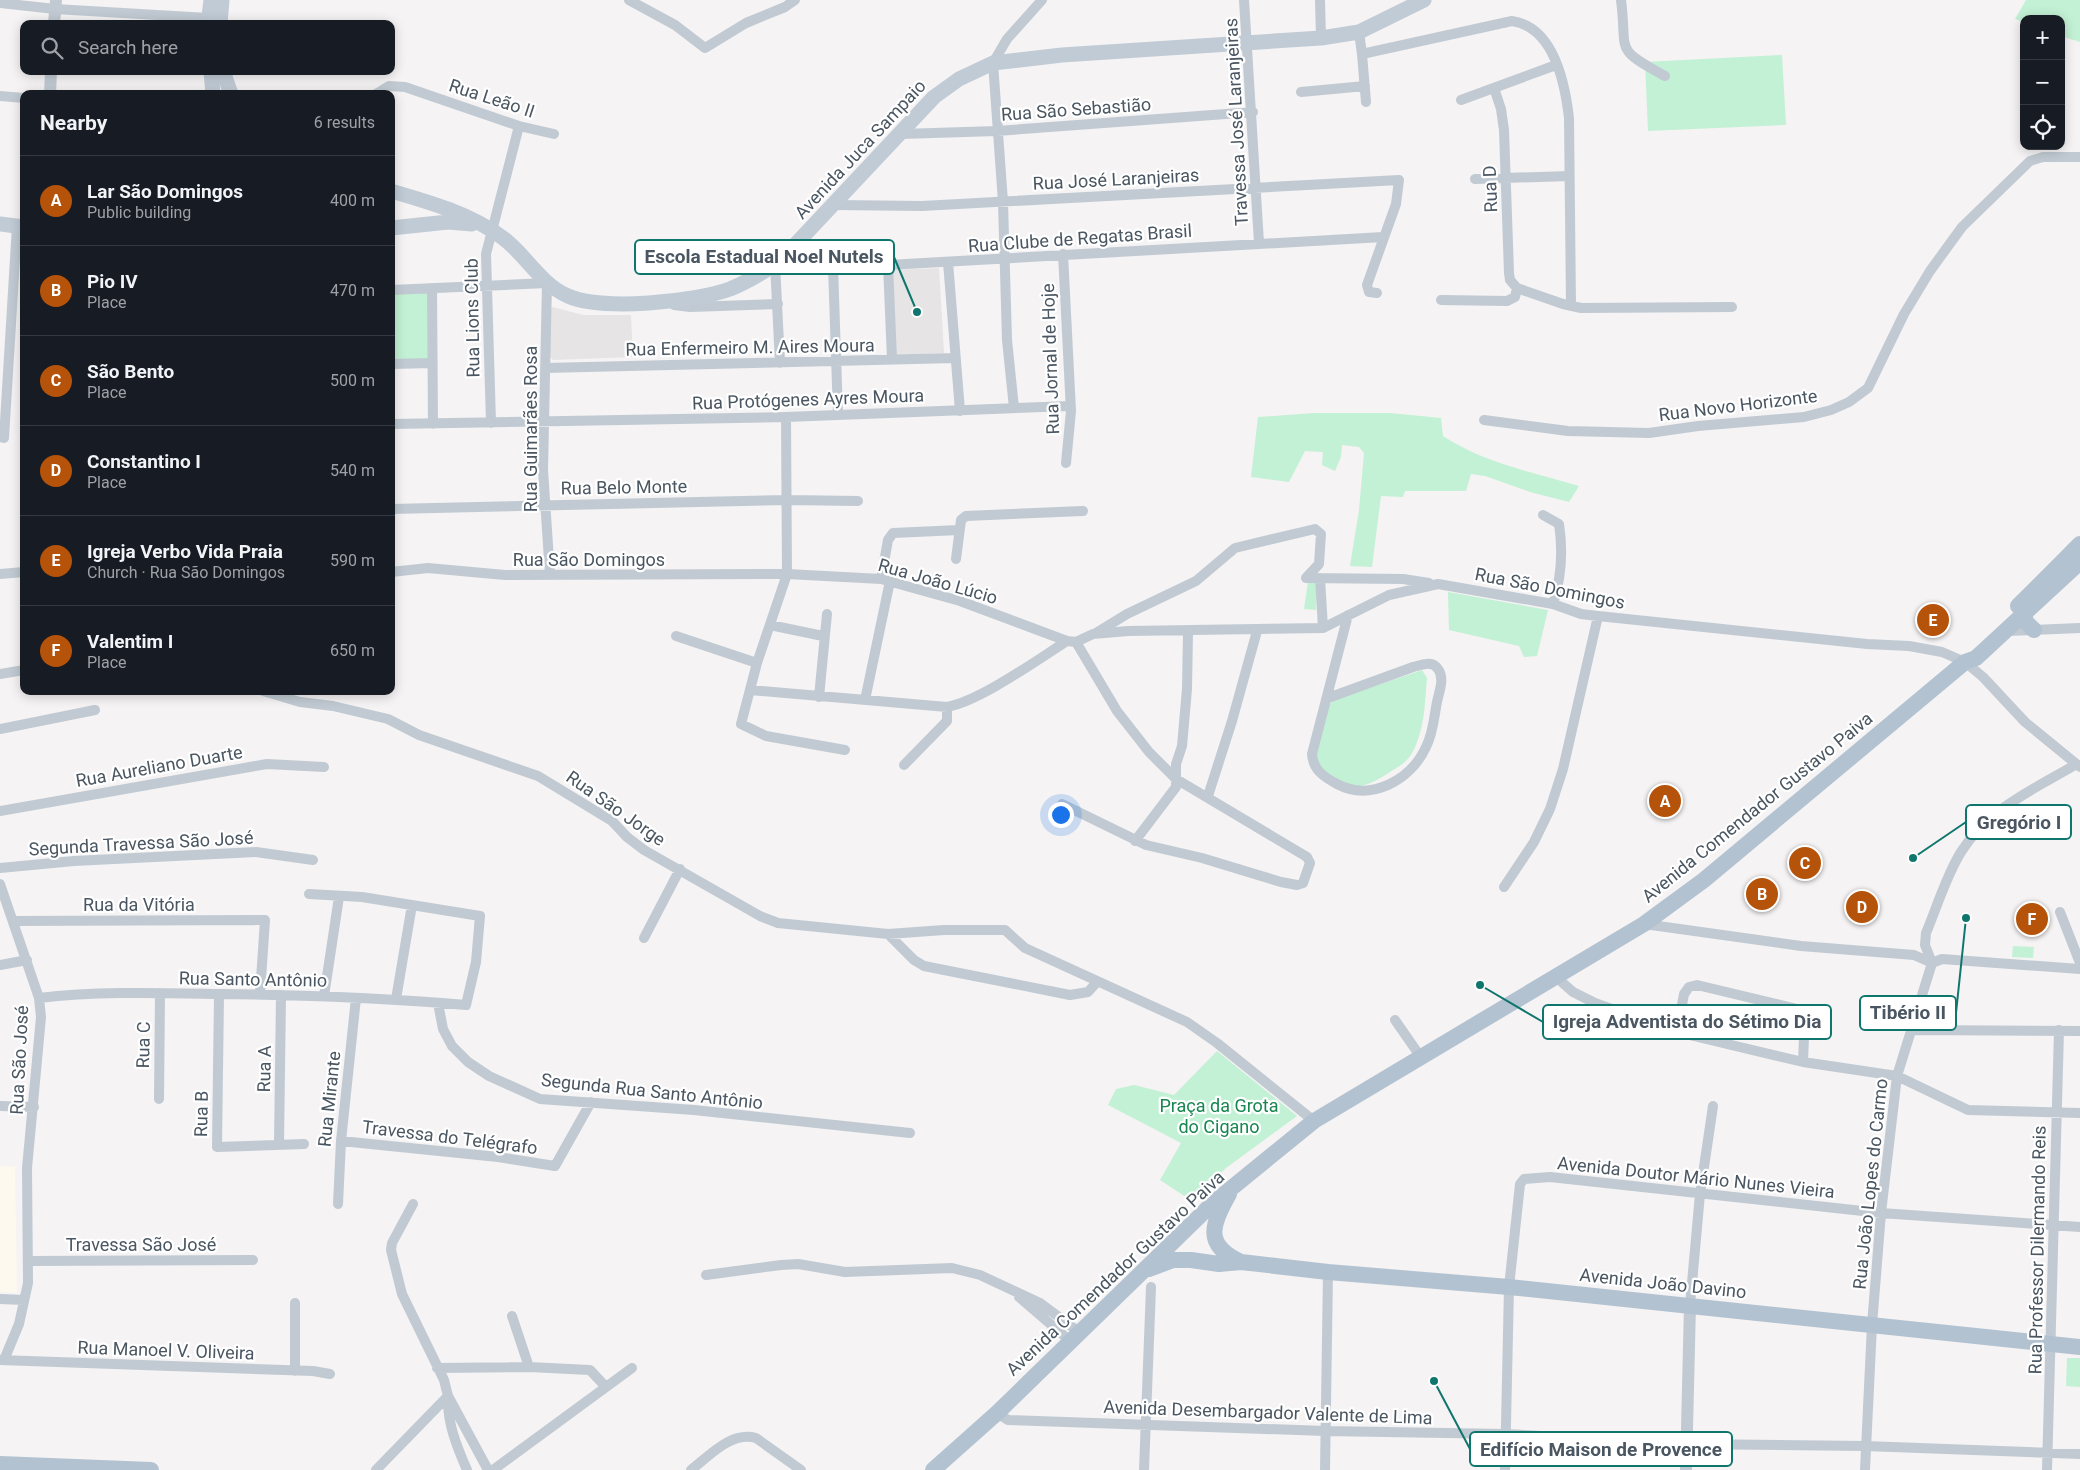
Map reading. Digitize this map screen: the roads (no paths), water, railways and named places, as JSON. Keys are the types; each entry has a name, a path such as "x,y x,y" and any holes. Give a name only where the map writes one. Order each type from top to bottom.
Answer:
{"main road":[{"path":"211,0 212,20"},
{"path":"213,20 222,0"},
{"name":"Avenida Juca Sampaio","path":"395,192 453,211 486,227 523,256 547,282 569,296 582,300 619,304 711,294 753,278 777,263 835,205 945,88 993,63 1062,55 1322,38 1359,32 1424,0"},
{"path":"211,75 213,90"},
{"path":"224,75 230,90"},
{"path":"413,226 420,212 416,198"},
{"path":"395,228 448,222 486,227"},
{"path":"0,224 20,227"},
{"name":"Avenida Comendador Gustavo Paiva","path":"933,1470 997,1412 1212,1204 1314,1121 1644,924 1704,880 1965,662 1976,658 2007,632 2024,608 2080,544"},
{"name":"Avenida Comendador Gustavo Paiva","path":"1965,662 1969,651 2080,562"},
{"path":"2024,608 2029,628 2034,630"},
{"name":"Avenida João Davino","path":"1231,1190 1215,1221 1214,1239 1225,1254 1241,1262"},
{"name":"Avenida João Davino","path":"1145,1270 1173,1260 1191,1260 1219,1264 1241,1262 1328,1272 1690,1305 2050,1346 2080,1347"},
{"path":"0,1455 42,1459 82,1468"},
{"path":"0,1464 151,1470"}],"street":[{"path":"629,0 675,25 705,48 746,23 785,7 795,0"},
{"path":"1014,408 1007,340 1004,202 993,63 1007,39 1042,0"},
{"name":"Travessa José Laranjeiras","path":"1244,0 1253,112 1259,243"},
{"path":"1320,0 1322,38"},
{"path":"1621,0 1622,40 1626,51 1633,58 1665,76"},
{"path":"0,3 55,4 195,20"},
{"path":"54,20 55,4"},
{"path":"1362,54 1512,21 1531,27 1548,46 1566,92 1571,306"},
{"path":"1359,32 1366,102"},
{"path":"1461,100 1556,65"},
{"path":"50,90 51,75"},
{"name":"Rua Leão II","path":"381,90 395,85 519,126 554,134"},
{"path":"1301,92 1365,86"},
{"name":"Rua D","path":"1494,88 1501,109 1504,130 1509,273 1510,280 1517,288"},
{"path":"0,96 20,98"},
{"name":"Rua São Sebastião","path":"901,134 997,131 1253,112"},
{"name":"Rua Lions Club","path":"491,423 486,287 486,227 519,126"},
{"name":"Rua Novo Horizonte","path":"1484,420 1568,431 1649,433 1698,426 1804,417 1831,410 1850,402 1868,388 1904,314 1930,271 1970,216 2030,161 2043,157 2080,157"},
{"path":"1475,179 1569,176"},
{"name":"Rua José Laranjeiras","path":"835,205 922,206 1399,180 1396,204 1383,237"},
{"path":"2,437 4,384 18,286 20,227"},
{"path":"1377,293 1369,292 1367,287 1383,237"},
{"name":"Rua Clube de Regatas Brasil","path":"777,263 833,266 888,265 1383,237"},
{"name":"Rua Jornal de Hoje","path":"1063,254 1070,406 1066,463"},
{"path":"948,262 960,411"},
{"path":"777,263 780,363"},
{"path":"888,265 892,359"},
{"path":"833,266 838,415"},
{"path":"395,290 486,287 547,282"},
{"name":"Rua Guimarães Rosa","path":"547,282 546,422 543,470 550,575"},
{"path":"432,288 433,424"},
{"path":"1441,300 1510,300 1515,297 1517,288 1571,306 1732,307"},
{"path":"651,302 690,307 778,304"},
{"name":"Rua Enfermeiro M. Aires Moura","path":"546,368 955,358"},
{"path":"395,364 432,363"},
{"name":"Rua Protógenes Ayres Moura","path":"395,424 786,417 1070,406"},
{"path":"786,417 787,574 757,663 741,724 766,736 845,750"},
{"name":"Rua Belo Monte","path":"395,509 788,500 858,501"},
{"path":"956,559 961,520 969,515 1082,511"},
{"path":"1543,515 1559,524 1562,544 1557,591 1553,604"},
{"path":"1093,634 1127,614 1196,581 1235,548 1308,529 1320,531 1322,543 1319,564 1306,578 1403,579 1438,584"},
{"path":"865,700 886,580 888,540 892,533 959,530"},
{"name":"Rua São Domingos","path":"395,572 428,568 478,574 787,574"},
{"path":"0,574 20,572"},
{"name":"Rua João Lúcio","path":"787,574 886,580 960,601 1072,642"},
{"path":"1320,578 1323,628"},
{"name":"Rua São Domingos","path":"947,708 958,705 1072,642 1093,634 1323,628 1389,595 1438,584 1553,604 1581,614 1867,644 1909,646 1942,652 1965,662 1983,677 2025,722 2078,766"},
{"path":"819,697 823,636 827,614"},
{"path":"1328,698 1426,664 1433,664 1441,676 1441,686 1427,747 1413,767 1395,781 1372,791 1362,792 1342,787 1324,777 1314,764 1312,754 1348,615"},
{"path":"1504,888 1534,842 1550,809 1563,769 1598,616"},
{"path":"770,624 823,636"},
{"path":"2007,632 2080,628"},
{"path":"1135,840 1176,787 1176,764 1182,746 1187,689 1188,631"},
{"path":"1208,796 1232,721 1257,631"},
{"path":"676,636 757,663"},
{"path":"1062,804 1135,840 1281,882 1297,885 1305,881 1310,863 1308,856 1176,779 1148,752 1116,711 1072,642"},
{"path":"0,674 20,671"},
{"path":"750,690 947,708 947,722 904,765"},
{"name":"Rua São Jorge","path":"276,695 300,702 332,706 388,719 418,735 538,776 612,821 627,837 644,850 760,916 778,922 888,934 944,930 1005,930 1025,948 1187,1022 1217,1043 1314,1121"},
{"path":"0,729 95,710"},
{"name":"Rua Aureliano Duarte","path":"0,811 267,764 324,767"},
{"path":"1932,963 1925,945 1926,933 1961,852 1988,819 2003,807 2078,766"},
{"name":"Segunda Travessa São José","path":"0,868 74,861 256,852 313,860"},
{"path":"644,938 680,869"},
{"name":"Rua São José","path":"0,884 39,998 41,1017 27,1168 28,1283 19,1324 2,1360"},
{"path":"309,894 362,897 412,905 396,999"},
{"path":"324,996 339,897"},
{"name":"Rua Santo Antônio","path":"39,998 74,994 260,994 396,999 466,1005 476,962 480,916 412,905"},
{"path":"2060,912 2080,963"},
{"name":"Rua da Vitória","path":"13,921 265,920 260,994"},
{"path":"1644,924 1801,946 1914,955 1932,963 1942,959 2080,969"},
{"path":"888,934 914,960 924,966 1070,995 1088,992 1097,982"},
{"path":"0,965 26,960"},
{"name":"Rua João Lopes do Carmo","path":"1865,1470 1872,1325 1881,1213 1896,1076 1913,1030 1932,963"},
{"path":"1556,977 1573,992 1595,1003 1678,1032 1803,1062 1896,1076 1968,1110 2080,1112"},
{"path":"1678,1032 1684,994 1689,987 1697,985 1798,1009 1805,1014 1803,1062"},
{"name":"Rua C","path":"159,1098 160,993"},
{"name":"Rua B","path":"219,994 217,1147 304,1144"},
{"name":"Rua A","path":"279,1144 281,995"},
{"name":"Rua Mirante","path":"338,1204 341,1141 356,998"},
{"name":"Segunda Rua Santo Antônio","path":"438,1003 443,1030 452,1046 468,1062 489,1076 540,1098 694,1110 910,1133"},
{"path":"1395,1020 1420,1056"},
{"path":"1913,1030 2080,1031"},
{"name":"Rua Professor Dilermando Reis","path":"2047,1470 2052,1227 2059,1030"},
{"name":"Travessa do Telégrafo","path":"341,1141 498,1157 555,1166 590,1102"},
{"path":"0,1106 34,1107"},
{"path":"1686,1470 1690,1305 1700,1194 1713,1106"},
{"name":"Avenida Doutor Mário Nunes Vieira","path":"1509,1287 1520,1184 1524,1179 1550,1176 1881,1213 2080,1228"},
{"path":"413,1204 392,1243 391,1250 402,1294 444,1380 448,1396 450,1420 457,1446 468,1470"},
{"name":"Travessa São José","path":"29,1261 253,1260"},
{"path":"706,1275 789,1265 845,1272 928,1267 952,1268 980,1275 1051,1310 1074,1336"},
{"path":"1325,1470 1328,1272"},
{"path":"1144,1470 1151,1287"},
{"path":"1505,1470 1509,1287"},
{"path":"0,1299 24,1300"},
{"path":"295,1303 295,1371"},
{"path":"512,1316 529,1367"},
{"name":"Rua Manoel V. Oliveira","path":"2,1360 295,1371 330,1374"},
{"path":"437,1368 529,1367 590,1370 605,1386"},
{"path":"493,1470 632,1368"},
{"path":"376,1470 448,1396"},
{"path":"448,1396 488,1470"},
{"name":"Avenida Desembargador Valente de Lima","path":"997,1412 1008,1420 1325,1431 1506,1434 1686,1444 1866,1446 2080,1454"},
{"path":"691,1470 734,1438 748,1436 756,1438 801,1470"}],"place":[{"name":"Escola Estadual Noel Nutels","path":"917,312"},
{"name":"Igreja Verbo Vida Praia","path":"1933,620"},
{"name":"Lar São Domingos","path":"1665,801"},
{"name":"Gregório I","path":"1913,858"},
{"name":"São Bento","path":"1805,863"},
{"name":"Pio IV","path":"1762,894"},
{"name":"Constantino I","path":"1862,907"},
{"name":"Tibério II","path":"1966,918"},
{"name":"Valentim I","path":"2032,919"},
{"name":"Igreja Adventista do Sétimo Dia","path":"1480,985"},
{"name":"Edifício Maison de Provence","path":"1434,1381"}],"park label":[{"name":"Praça da Grota do Cigano","path":"1219,1115"}]}
